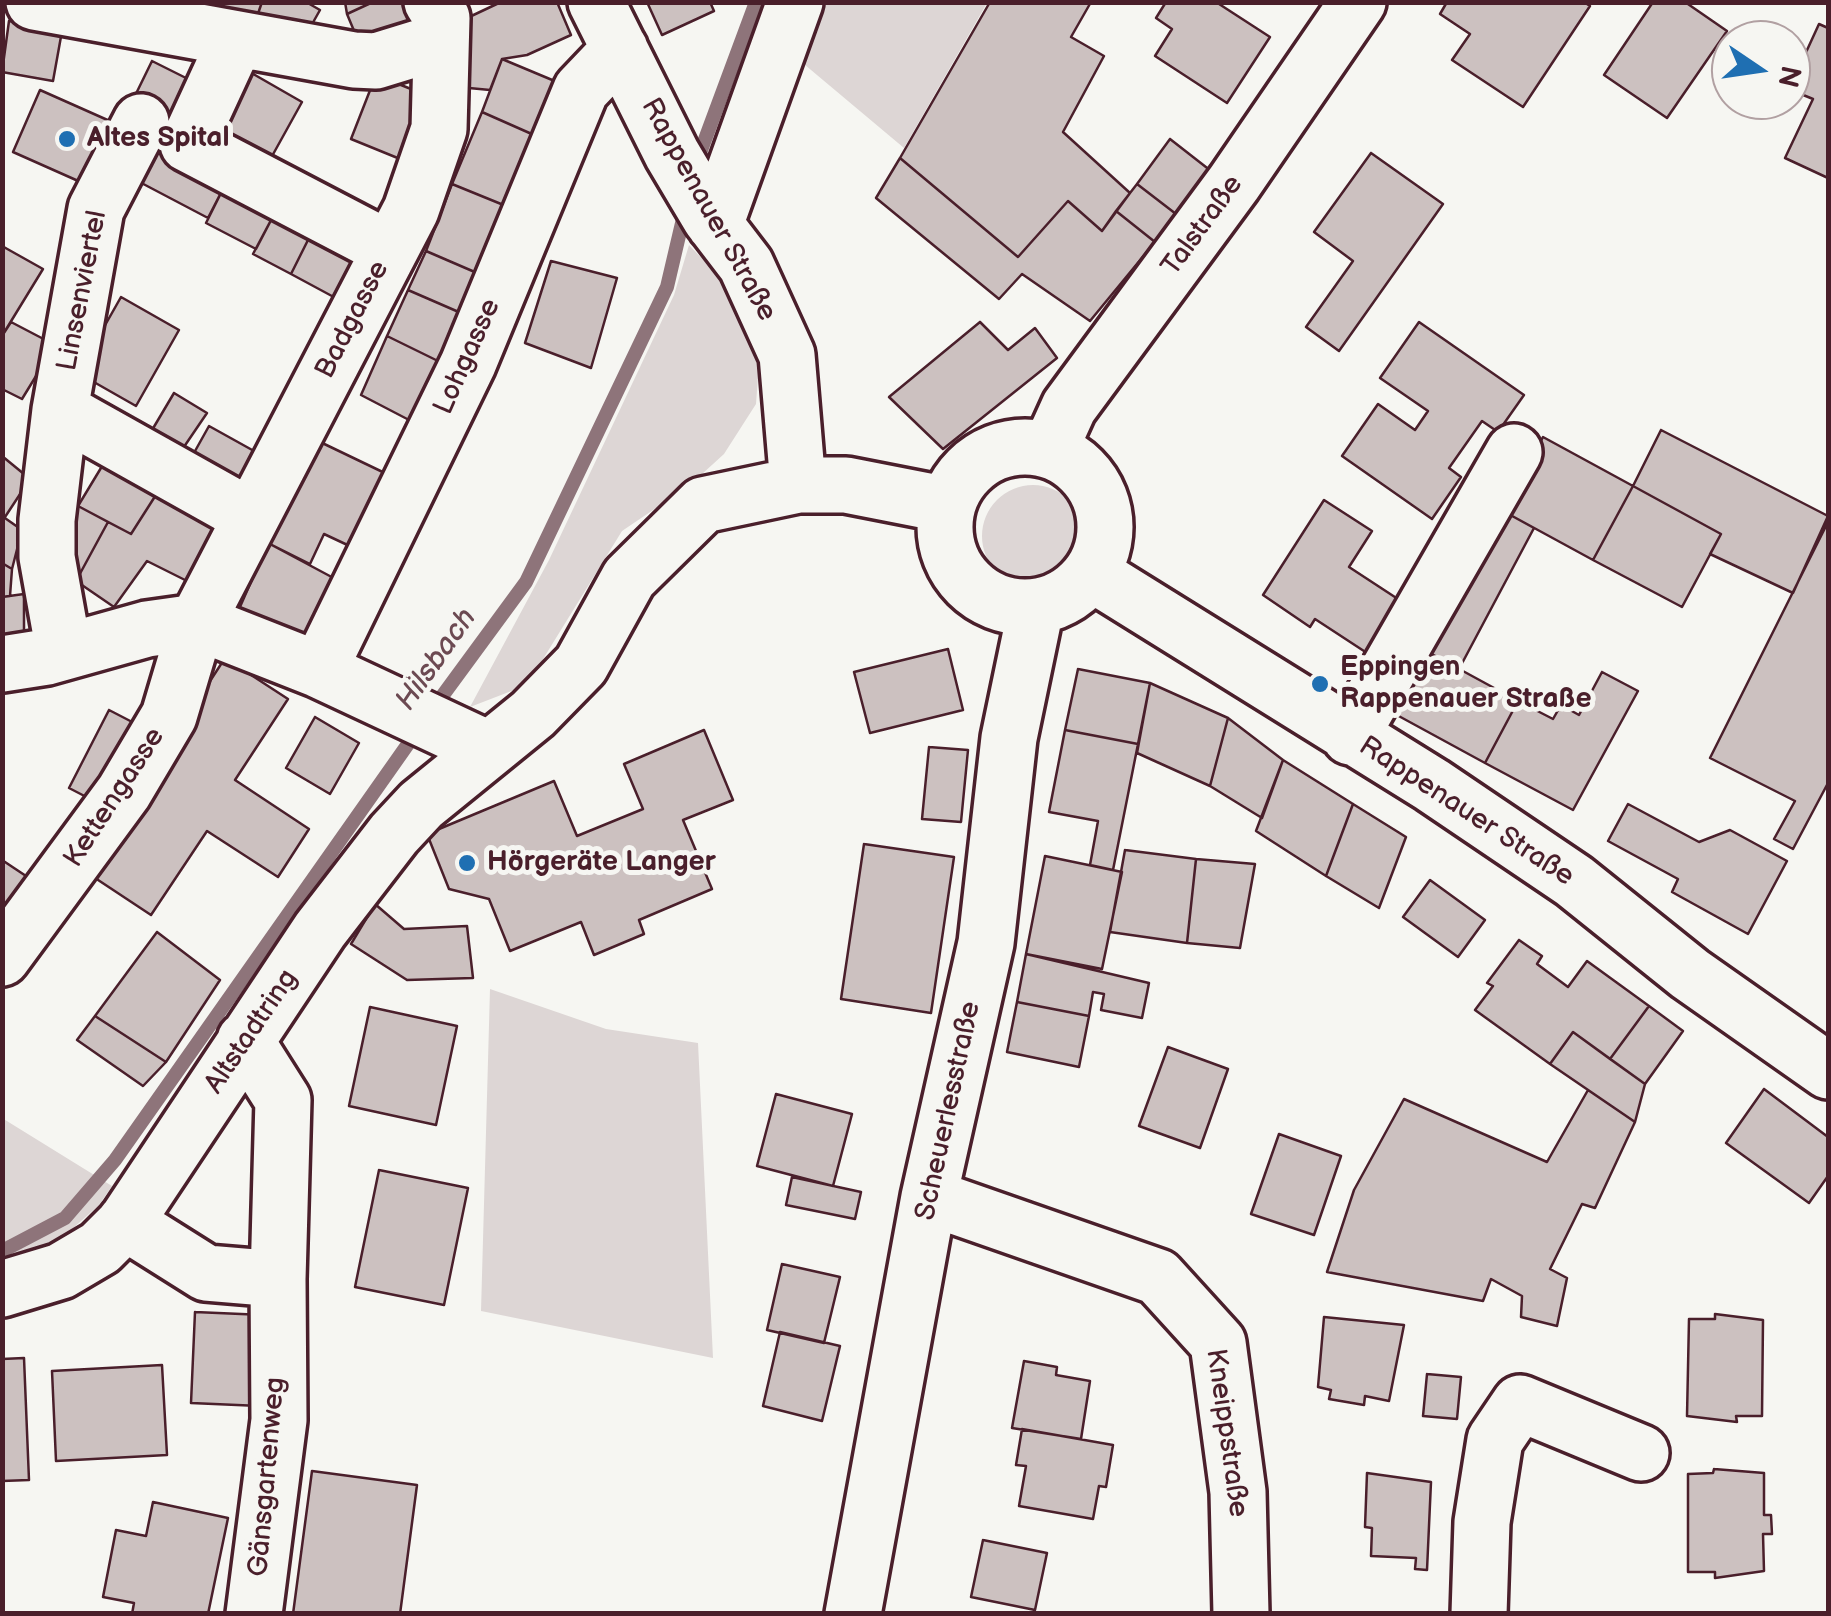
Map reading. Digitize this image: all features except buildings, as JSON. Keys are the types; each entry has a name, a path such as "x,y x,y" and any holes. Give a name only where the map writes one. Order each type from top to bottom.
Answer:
{"street":[{"path":"2,13 8,2"},
{"path":"34,2 235,42 376,61 447,16"},
{"path":"713,221 795,2"},
{"name":"Talstraße","path":"1050,450 1069,407 1234,183 1358,2"},
{"name":"Badgasse","path":"197,622 426,175 439,130 447,16"},
{"name":"Rappenauer Straße","path":"608,26 672,154 746,266 787,355 798,485"},
{"name":"Lohgasse","path":"319,670 468,364 608,26"},
{"path":"235,42 188,144 389,249"},
{"name":"Linsenviertel","path":"64,652 47,557 51,471 96,209 142,122"},
{"name":"Linsenviertel","path":"60,410 251,517"},
{"path":"1022,446 1050,450 1076,464 1096,488 1105,515 1102,548 1091,574 1072,593 1036,608 980,595 964,581 950,558 944,527 957,483 992,452 1022,446"},
{"path":"1350,737 1514,452"},
{"name":"Altstadtring","path":"2,1289 61,1271 100,1248 125,1222 320,930 421,805 443,728 534,714 581,666 630,578 703,505 798,485 846,485 948,506"},
{"name":"Rappenauer Straße","path":"1091,574 1432,784 1574,881 1690,974 1828,1070"},
{"name":"Scheuerlesstraße","path":"853,1614 929,1197 986,943 1008,738 1036,608"},
{"path":"2,664 147,629 197,622 319,670 443,728"},
{"name":"Kettengasse","path":"2,958 124,792 169,716 197,622"},
{"name":"Gänsgartenweg","path":"245,1040 282,1100 279,1420 254,1614"},
{"name":"Kneippstraße","path":"929,1197 1158,1278 1218,1343 1238,1492 1241,1614"},
{"path":"125,1222 206,1272 278,1280"},
{"path":"1479,1614 1482,1522 1495,1440 1520,1403 1642,1452"}],"shaded area":[{"path":"805,3 987,3 904,148 786,49"},
{"path":"689,245 738,296 760,350 756,404 724,454 690,485 622,531 527,685 470,707 549,560 674,295"},
{"path":"1033,485 1053,489 1069,500 1080,516 1084,536 1080,556 1069,572 1053,583 1033,587 1013,583 997,572 986,556 982,536 986,516 997,500 1013,489"},
{"path":"490,989 606,1029 698,1043 713,1358 481,1311"},
{"path":"2,1118 112,1186 99,1205 62,1238 3,1260"}],"waterway":[{"name":"Hilsbach","path":"697,161 756,2"},
{"name":"Hilsbach","path":"432,710 526,582 667,287 686,206"},
{"name":"Hilsbach","path":"2,1251 65,1218 115,1160 420,727"}],"place":[{"name":"Altes Spital","path":"67,139"},
{"name":"Eppingen Rappenauer Straße","path":"1320,684"},
{"name":"Hörgeräte Langer","path":"467,863"}]}
